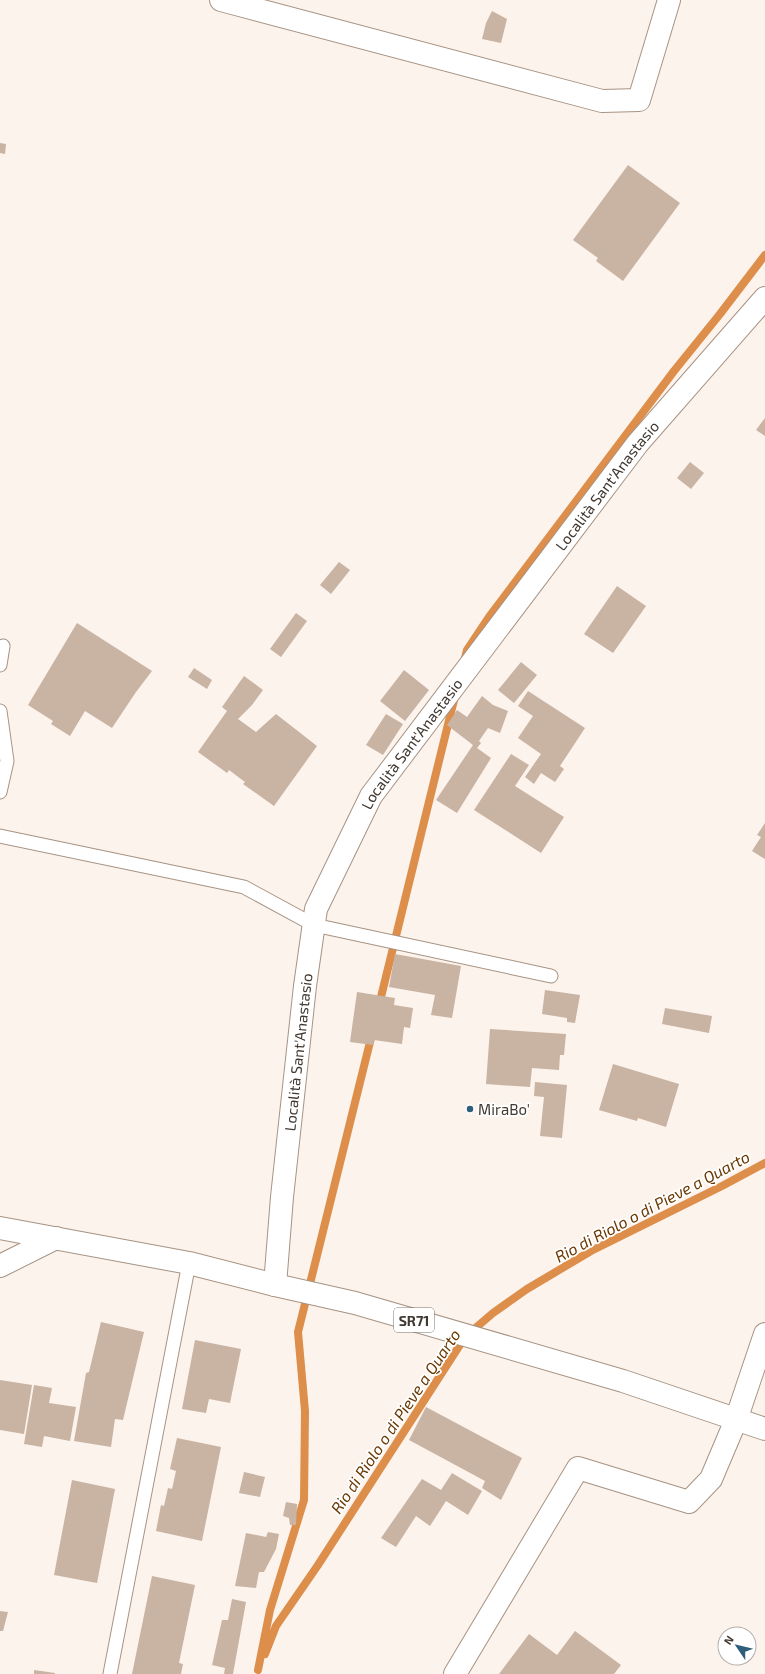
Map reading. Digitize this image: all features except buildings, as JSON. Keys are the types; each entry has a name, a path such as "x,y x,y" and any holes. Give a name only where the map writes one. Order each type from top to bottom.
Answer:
{"street":[{"path":"221,0 602,101 639,100 670,0"},
{"name":"Località Sant'Anastasio","path":"275,1285 283,1190 305,986 316,909 371,796 638,443 765,298"},
{"name":"SR71","path":"0,1228 189,1263 275,1285 355,1303 616,1379 765,1429"},
{"path":"0,1266 56,1238"},
{"path":"454,1674 578,1468 689,1502 711,1479 736,1420 757,1382 765,1334"}],"lane":[{"path":"0,665 3,646"},
{"path":"0,711 8,761 0,792"},
{"path":"0,836 244,887 314,925 551,976"},
{"path":"110,1674 189,1263"}],"waterway":[{"path":"464,662 467,650 489,617 674,371 765,255"},
{"path":"379,1005 455,696"},
{"path":"258,1670 270,1610 304,1500 305,1411 298,1332 372,1034"},
{"name":"Rio di Riolo o di Pieve a Quarto","path":"265,1654 276,1626 318,1565 465,1337 493,1313 527,1289 591,1251 765,1163"}],"place":[{"name":"MiraBo'","path":"470,1109"}]}
